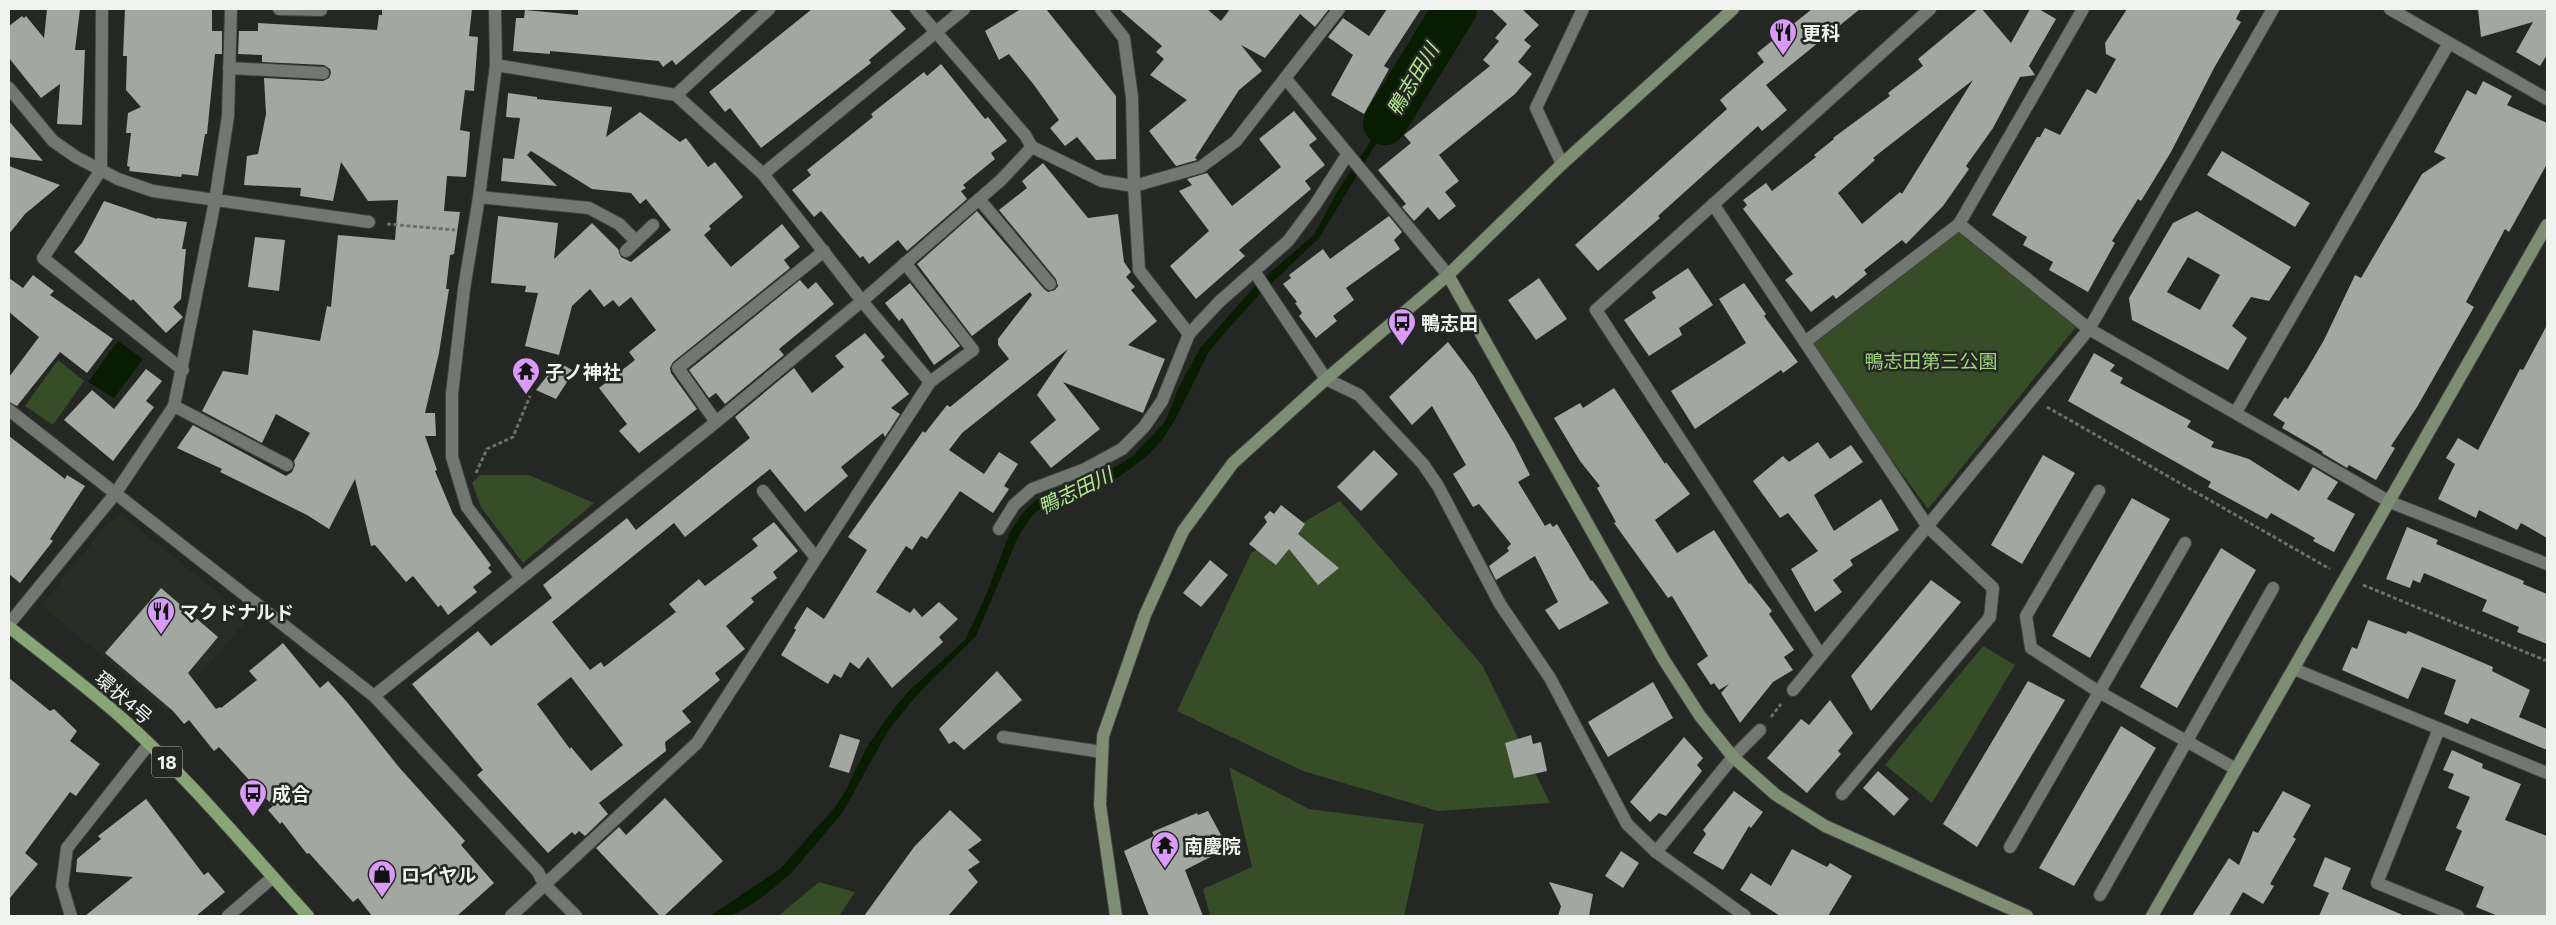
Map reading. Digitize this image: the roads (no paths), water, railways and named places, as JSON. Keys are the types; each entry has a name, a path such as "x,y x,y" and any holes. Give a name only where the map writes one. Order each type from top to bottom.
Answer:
{"main road":[{"name":"環状4号","path":"9,625 91,692 149,744 308,916"}],"street":[{"path":"102,9 101,170 43,258 183,370"},
{"path":"9,625 115,494 174,406 183,370 215,201 228,116 231,9"},
{"path":"279,9 321,10"},
{"path":"495,9 496,65 479,197 464,289 452,394 452,457 467,507 521,578"},
{"path":"676,95 768,9"},
{"path":"916,9 1025,135 1032,148 1102,181 1134,186 1201,167 1236,141 1339,9"},
{"path":"763,174 964,9"},
{"path":"1101,9 1124,38 1132,97 1134,186 1139,270 1189,334"},
{"path":"1562,164 1536,108 1583,9"},
{"path":"1116,916 1100,805 1103,736 1145,615 1183,531 1234,463 1326,379 1448,274 1562,164 1733,9"},
{"path":"1820,654 1596,310 1930,9"},
{"path":"1805,342 1959,224 2083,9"},
{"path":"1793,690 1820,654 1928,527 2089,329 2273,9"},
{"path":"2390,9 2547,99"},
{"path":"2236,412 2449,43"},
{"path":"496,65 676,95 763,174 862,301 930,382"},
{"path":"229,68 323,72"},
{"path":"1286,79 1347,155 1448,274 1664,660 1700,716 1733,757 1776,794 1825,826 2027,916"},
{"path":"9,88 53,141 76,157 101,170 153,191 369,222"},
{"path":"374,696 716,422 862,301 1001,180 1032,148"},
{"path":"999,528 1014,505 1032,489 1086,469 1122,449 1144,427 1162,401 1189,334 1256,274 1288,241 1315,205 1347,155"},
{"path":"479,197 590,208 619,224 636,241"},
{"path":"979,199 1050,284"},
{"path":"1713,204 1928,527 1993,588 1990,617 1842,794"},
{"path":"1959,224 2089,329 2390,502 2547,564"},
{"path":"626,251 652,225"},
{"path":"2152,916 2547,225"},
{"path":"716,422 678,368 824,251"},
{"path":"510,916 697,743 930,382 972,350 905,263"},
{"path":"1256,274 1326,379 1359,395 1423,464 1438,486 1500,604 1550,678 1627,824 1656,852 1745,916"},
{"path":"174,406 287,465"},
{"path":"9,410 374,696 538,872 544,884 576,916"},
{"path":"763,491 816,558"},
{"path":"2099,491 2026,616 2032,648 2099,692 2236,769"},
{"path":"2010,847 2185,543"},
{"path":"2100,895 2273,588"},
{"path":"2294,669 2547,773"},
{"path":"2439,729 2377,883 2458,916"},
{"path":"1656,852 1733,757 1760,730"},
{"path":"1002,737 1102,752"},
{"path":"70,916 62,886 67,848 149,744"},
{"path":"228,916 273,877"}],"water":[{"path":"1413,70 1419,73 1319,238 1254,300 1209,351 1176,418 1162,440 1147,456 1119,477 1047,505 1034,513 1019,535 976,636 917,695 889,729 843,812 792,872 775,887 751,905 731,916 710,916 780,869 835,807 845,792 868,745 895,707 910,690 965,640 986,595 1011,530 1022,514 1038,498 1100,476 1133,456 1165,422 1179,387 1200,348 1257,284 1314,235 1337,192 1390,112"},
{"path":"118,341 143,359 114,398 88,382"}],"waterway":[{"name":"鴨志田川","path":"1385,123 1455,9"}],"place":[{"name":"更科","path":"1783,56"},
{"name":"鴨志田","path":"1402,346"},
{"name":"子ノ神社","path":"526,395"},
{"name":"マクドナルド","path":"161,635"},
{"name":"成合","path":"253,817"},
{"name":"南慶院","path":"1165,869"},
{"name":"ロイヤル","path":"382,898"}],"park label":[{"name":"鴨志田第三公園","path":"1931,360"}]}
